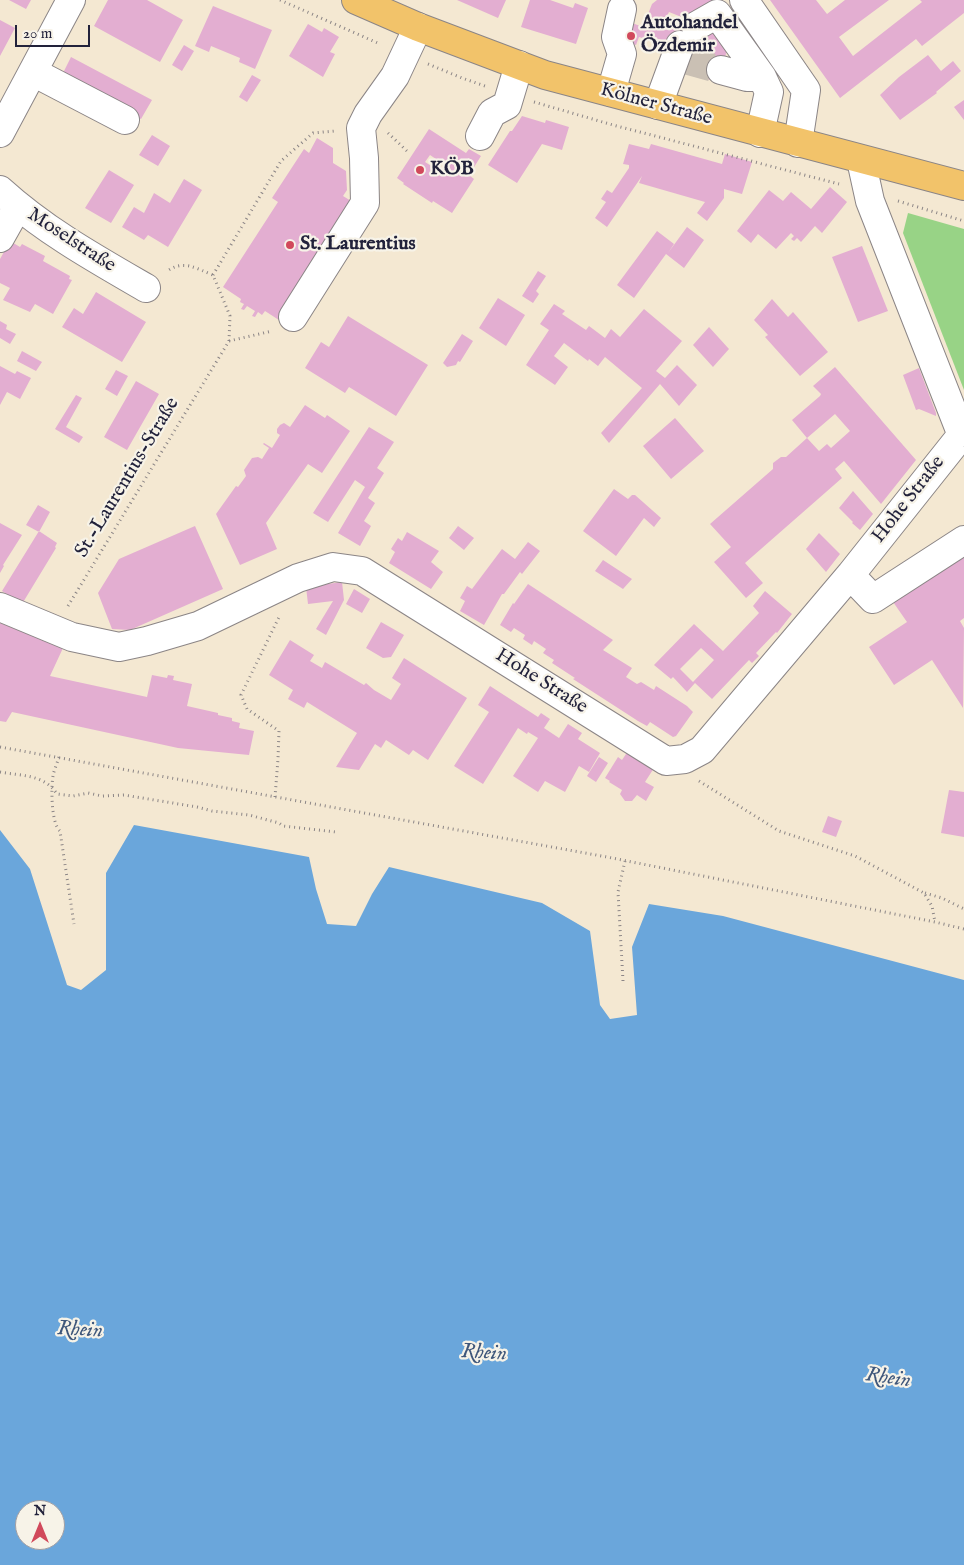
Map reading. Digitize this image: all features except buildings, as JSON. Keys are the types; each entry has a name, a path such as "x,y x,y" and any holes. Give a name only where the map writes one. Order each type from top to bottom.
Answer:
{"main road":[{"name":"Kölner Straße","path":"356,0 418,27 545,75 964,186"}],"street":[{"path":"0,133 71,0"},
{"path":"744,0 806,90 798,142"},
{"path":"611,92 622,54 616,36 622,9"},
{"path":"658,105 684,47 717,14 762,77 769,92 760,132"},
{"path":"293,317 365,204 361,128 368,114 395,76 418,27"},
{"path":"480,136 492,113 507,104 520,65"},
{"path":"721,70 748,77 762,77"},
{"path":"32,72 125,120"},
{"name":"Hohe Straße","path":"0,608 72,638 119,647 198,626 298,578 333,567 362,571 666,760 685,759 702,750 850,575 963,433 866,191 861,160"},
{"path":"0,238 9,198"},
{"name":"Moselstraße","path":"9,198 65,241 146,288"},
{"path":"850,575 873,599 964,540"}],"path":[{"path":"280,0 462,78 511,94 613,125 866,191 964,221"},
{"path":"213,275 281,161 313,133 361,128"},
{"path":"146,288 172,268 188,264 213,275 230,316 229,341 270,333 293,317"},
{"name":"St.-Laurentius-Straße","path":"53,630 229,341"},
{"path":"275,797 279,730 247,709 241,695 280,614"},
{"path":"0,746 625,861 964,929"},
{"path":"59,757 54,771 52,786 56,827 60,831 74,924"},
{"path":"666,760 779,831 855,856 924,893 942,898 964,909"},
{"path":"0,772 45,780 57,794 74,796 88,793 102,796 124,795 197,807 212,812 249,815 283,826 336,832"},
{"path":"623,981 618,892 625,861"},
{"path":"924,893 932,906 935,922"}],"green space":[{"path":"908,213 964,229 964,390 903,233"}],"water":[{"name":"Rhein","path":"134,825 309,857 316,889 327,924 356,926 372,894 389,867 542,903 590,931 600,1005 610,1019 637,1015 632,947 649,904 723,916 964,980 964,1565 0,1565 0,830 30,869 67,985 81,990 106,970 106,873"}],"tunnel":[{"path":"685,60 721,70"}],"place":[{"name":"Autohandel Özdemir","path":"631,36"},
{"name":"KÖB","path":"420,170"},
{"name":"St. Laurentius","path":"290,245"}]}
